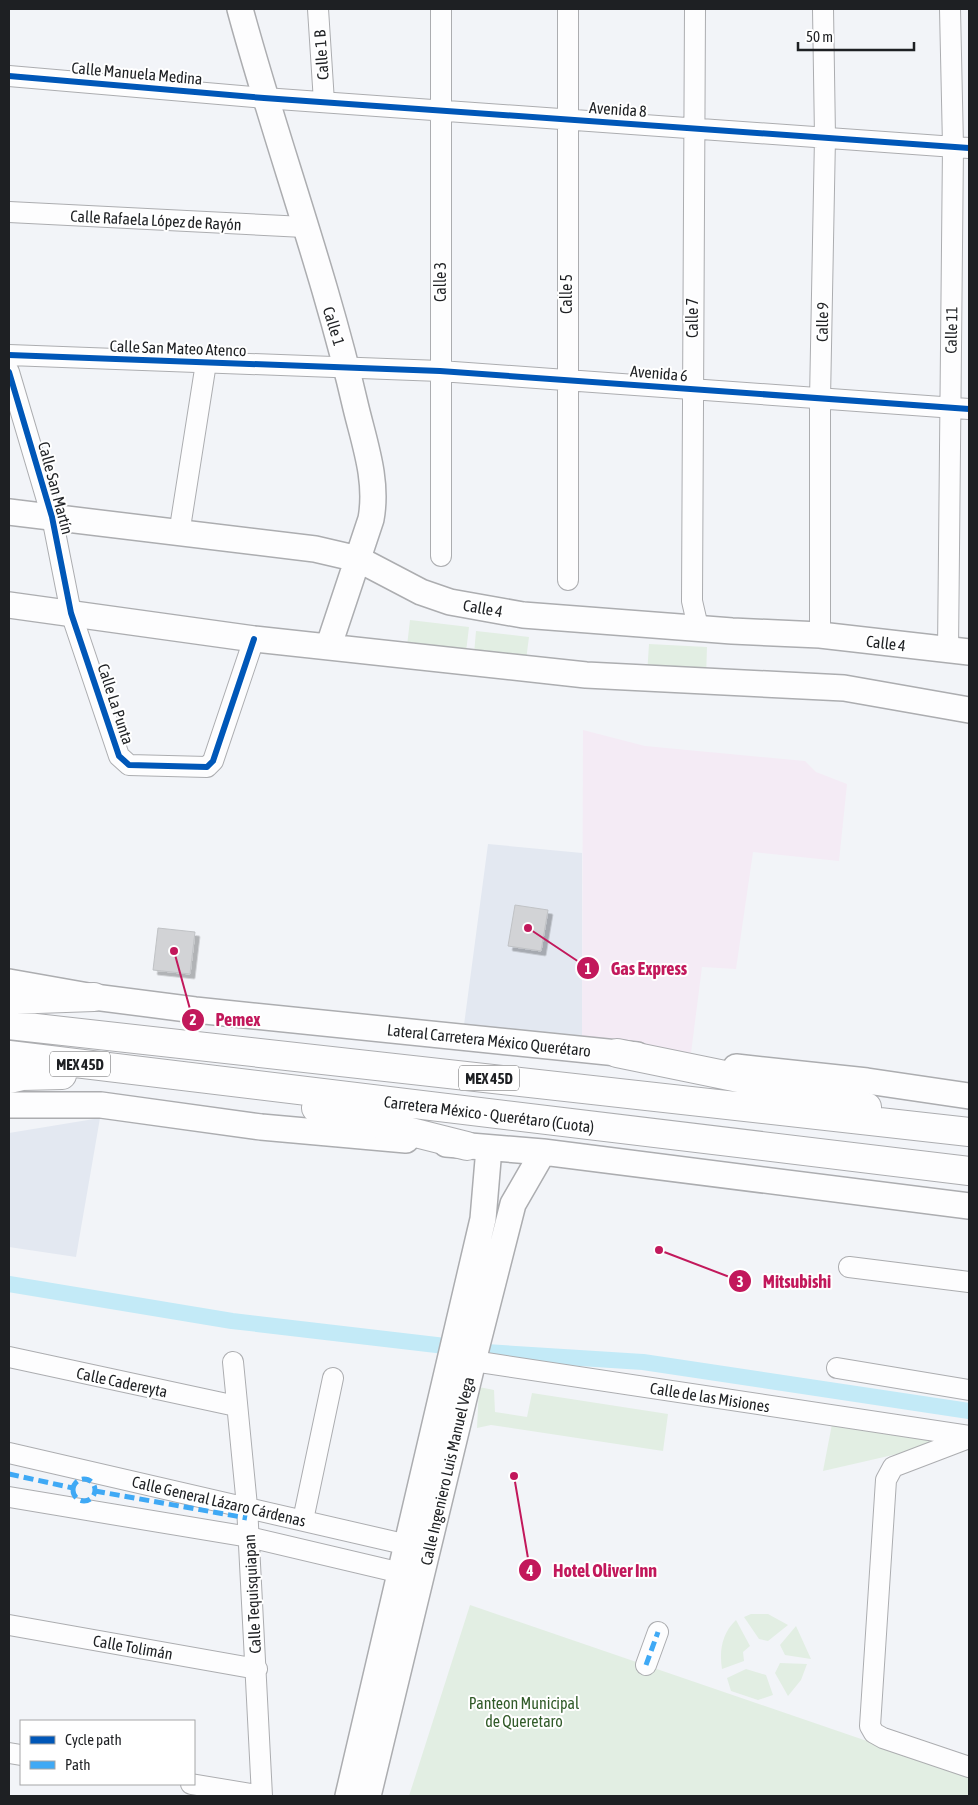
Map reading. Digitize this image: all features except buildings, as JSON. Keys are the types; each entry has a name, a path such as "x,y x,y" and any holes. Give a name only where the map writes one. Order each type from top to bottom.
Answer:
{"highway":[{"path":"13,986 94,998"},
{"name":"MEX 45D","path":"9,1025 960,1131"},
{"path":"618,1053 827,1096 960,1131"},
{"name":"Carretera México - Querétaro (Cuota)","path":"9,1055 969,1171"},
{"path":"9,1079 22,1076 151,1072"},
{"path":"206,1080 478,1147"}],"main road":[{"name":"Calle 1","path":"240,9 264,98 347,368 373,479 375,500 372,519 329,645"},
{"name":"Calle 4","path":"9,512 315,549 358,559 421,592 477,608 523,615 579,621 820,634 964,651"},
{"path":"9,605 254,639 329,645 586,675 844,688 880,692 969,710"},
{"name":"Lateral Carretera México Querétaro","path":"94,998 618,1053 868,1081 969,1096"},
{"path":"9,1105 102,1106 261,1127 543,1152 969,1206"},
{"name":"Calle Ingeniero Luis Manuel Vega","path":"368,1796 418,1547 462,1359 483,1219 478,1147"},
{"name":"Calle Ingeniero Luis Manuel Vega","path":"462,1359 513,1204 543,1152"},
{"name":"Calle Ingeniero Luis Manuel Vega","path":"348,1796 412,1575"}],"street":[{"name":"Calle 1 B","path":"318,9 324,102"},
{"name":"Calle 3","path":"441,9 439,110 441,556"},
{"name":"Calle 5","path":"568,9 566,119 568,580"},
{"name":"Calle 7","path":"695,9 692,602 698,627"},
{"name":"Calle 9","path":"820,634 820,399 825,137 823,9"},
{"name":"Calle 11","path":"950,9 961,147 959,408 964,651"},
{"name":"Calle Manuela Medina","path":"9,76 264,98"},
{"name":"Avenida 8","path":"264,98 961,147"},
{"name":"Calle Rafaela López de Rayón","path":"9,212 304,227"},
{"name":"Calle San Mateo Atenco","path":"9,355 347,368"},
{"name":"Calle San Mateo Atenco","path":"179,534 206,363"},
{"name":"Avenida 6","path":"347,368 566,378 692,390 959,408"},
{"name":"Calle San Martín","path":"9,372 52,517 71,613"},
{"name":"Calle La Punta","path":"71,613 119,756 129,765 208,767 213,761 254,639"},
{"path":"849,1267 969,1282"},
{"name":"Calle Cadereyta","path":"9,1358 236,1406"},
{"name":"Calle de las Misiones","path":"462,1359 969,1437"},
{"name":"Calle Tequisquiapan","path":"233,1362 247,1506 262,1796"},
{"path":"837,1368 969,1390"},
{"path":"303,1520 333,1378"},
{"name":"Calle de las Misiones","path":"969,1437 893,1467 888,1476 885,1486 870,1726 874,1733 883,1738 969,1767"},
{"name":"Calle General Lázaro Cárdenas","path":"9,1453 247,1506 418,1547"},
{"name":"Calle General Lázaro Cárdenas","path":"9,1497 249,1537 412,1575"},
{"name":"Calle Tolimán","path":"9,1625 256,1669"},
{"path":"646,1665 658,1632"},
{"path":"195,1785 262,1796"}],"shaded area":[{"path":"583,730 645,746 805,761 816,772 847,784 839,861 753,852 736,969 702,967 691,1053 582,1040"},
{"path":"488,844 582,853 582,1040 464,1025"},
{"path":"100,1118 76,1257 9,1247 9,1133"}],"green space":[{"path":"410,620 469,627 466,652 407,646"},
{"path":"476,631 529,637 526,660 474,654"},
{"path":"649,644 707,647 706,678 647,675"},
{"path":"479,1387 494,1390 495,1412 527,1417 532,1393 668,1414 663,1451 491,1425 477,1428"},
{"path":"832,1424 933,1437 932,1446 823,1471"},
{"name":"Panteon Municipal de Queretaro","path":"470,1605 969,1776 969,1796 409,1796"},
{"path":"751,1614 768,1614 788,1625 768,1641 759,1639 744,1617"},
{"path":"736,1620 750,1646 743,1652 744,1661 722,1669 721,1649 727,1631"},
{"path":"796,1626 811,1659 785,1655 780,1645"},
{"path":"780,1663 807,1664 801,1680 788,1696 775,1673"},
{"path":"746,1669 766,1675 773,1695 758,1700 731,1691 727,1678"}],"waterway":[{"path":"9,1284 232,1321 445,1346"},
{"path":"486,1352 643,1362 969,1411"}],"marked path":[{"path":"9,1474 73,1488"},
{"path":"84,1479 94,1486 95,1490 88,1500 84,1501 74,1494 73,1490 80,1480 84,1479"},
{"path":"95,1491 247,1518"},
{"path":"646,1665 658,1632"}],"cycle path":[{"path":"9,76 264,98 969,148"},
{"path":"9,355 440,371 969,409"},
{"path":"9,372 52,517 71,613 119,756 129,765 207,767 213,761 254,639"}],"place":[{"name":"Gas Express","path":"528,928"},
{"name":"Pemex","path":"174,951"},
{"name":"Mitsubishi","path":"659,1250"},
{"name":"Hotel Oliver Inn","path":"514,1476"}]}
